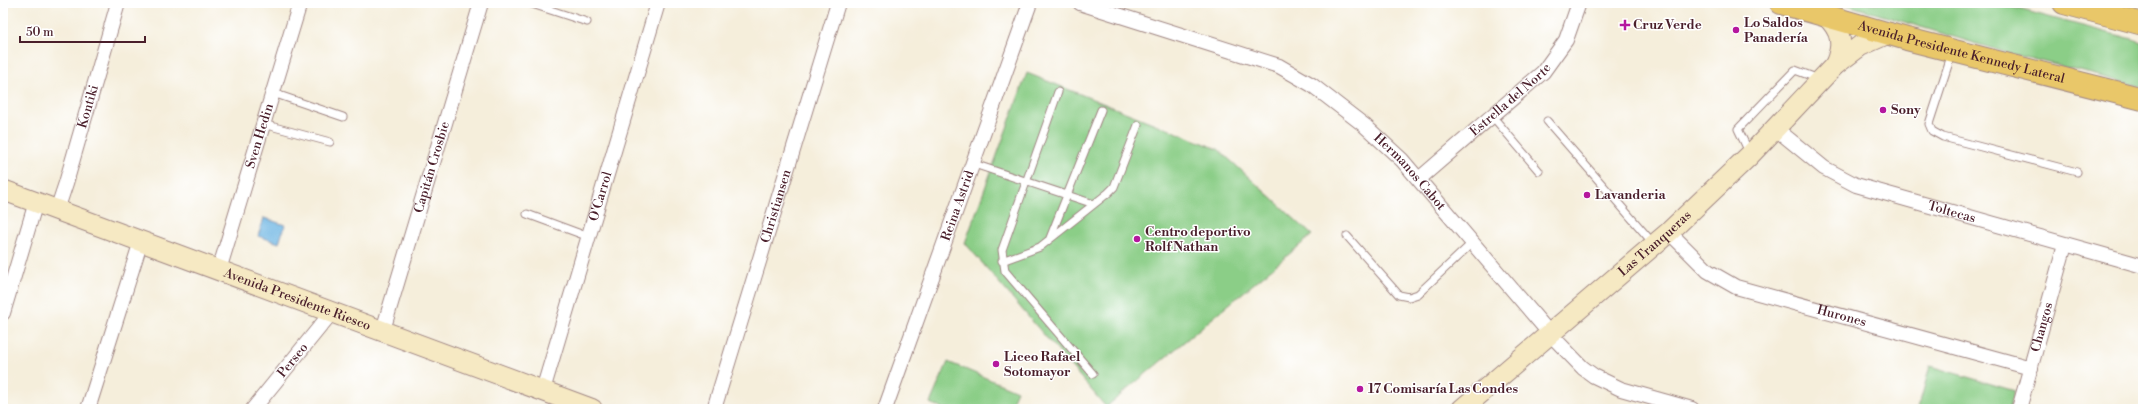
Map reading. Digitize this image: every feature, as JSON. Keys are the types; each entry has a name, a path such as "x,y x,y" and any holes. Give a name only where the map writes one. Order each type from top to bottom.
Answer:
{"main road":[{"name":"Avenida Presidente Kennedy Lateral","path":"1781,3 1953,50 2143,99"},
{"path":"2064,3 2143,24"},
{"name":"Las Tranqueras","path":"1826,16 1837,28 1842,43 1835,65"},
{"name":"Las Tranqueras","path":"1462,409 1662,238 1750,154 1835,65 1860,46 1889,33"},
{"name":"Avenida Presidente Riesco","path":"3,190 383,330 592,409"}],"street":[{"name":"Kontiki","path":"57,210 118,3"},
{"name":"Sven Hedin","path":"219,270 300,3"},
{"name":"Capitán Crosbie","path":"383,330 481,3"},
{"name":"O'Carrol","path":"543,390 658,3"},
{"name":"Christiansen","path":"714,409 838,3"},
{"name":"Reina Astrid","path":"885,409 974,164 1030,3"},
{"name":"Hermanos Cabot","path":"1080,3 1279,66 1312,85 1344,108 1384,142 1419,179 1472,243 1551,334 1583,368 1607,384 1692,409"},
{"name":"Estrella del Norte","path":"1419,179 1493,117 1543,72 1566,40 1579,3"},
{"name":"Toltecas","path":"1775,128 1824,168 1856,185 2143,266"},
{"path":"3,312 36,202"},
{"name":"Hurones","path":"1662,238 1708,271 1736,287 2031,368"},
{"path":"88,409 141,241"},
{"name":"Changos","path":"2020,409 2065,245"},
{"name":"Perseo","path":"253,409 332,312"}],"lane":[{"path":"529,3 587,22"},
{"path":"1953,50 1929,124 1932,131 1942,137 2077,172"},
{"path":"1750,154 1738,129 1795,70 1821,80"},
{"path":"273,92 343,117"},
{"path":"1058,92 1002,250 1002,260 1006,271 1093,374"},
{"path":"1049,240 1101,110"},
{"path":"1493,117 1539,171"},
{"path":"1547,121 1662,238"},
{"path":"263,124 330,142"},
{"path":"1002,260 1030,252 1049,240 1114,187 1138,125"},
{"path":"974,164 1094,204"},
{"path":"527,214 589,237"},
{"path":"1347,236 1399,295 1409,297 1418,294 1472,243"}],"green space":[{"path":"1841,3 1996,3 2143,42 2143,87 2004,52"},
{"name":"Centro deportivo Rolf Nathan","path":"1027,73 1218,149 1312,235 1106,407 965,243"},
{"path":"948,362 1017,391 1009,409 943,409 930,403"},
{"path":"1930,366 2015,391 2009,409 1918,409"}],"water":[{"path":"264,218 285,225 279,243 258,236"}],"place":[{"name":"Cruz Verde","path":"1625,25"},
{"name":"Lo Saldos Panadería","path":"1736,30"},
{"name":"Sony","path":"1883,110"},
{"name":"Lavanderia","path":"1587,195"},
{"name":"Centro deportivo Rolf Nathan","path":"1137,239"},
{"name":"Liceo Rafael Sotomayor","path":"996,364"},
{"name":"17 Comisaría Las Condes","path":"1360,389"}]}
